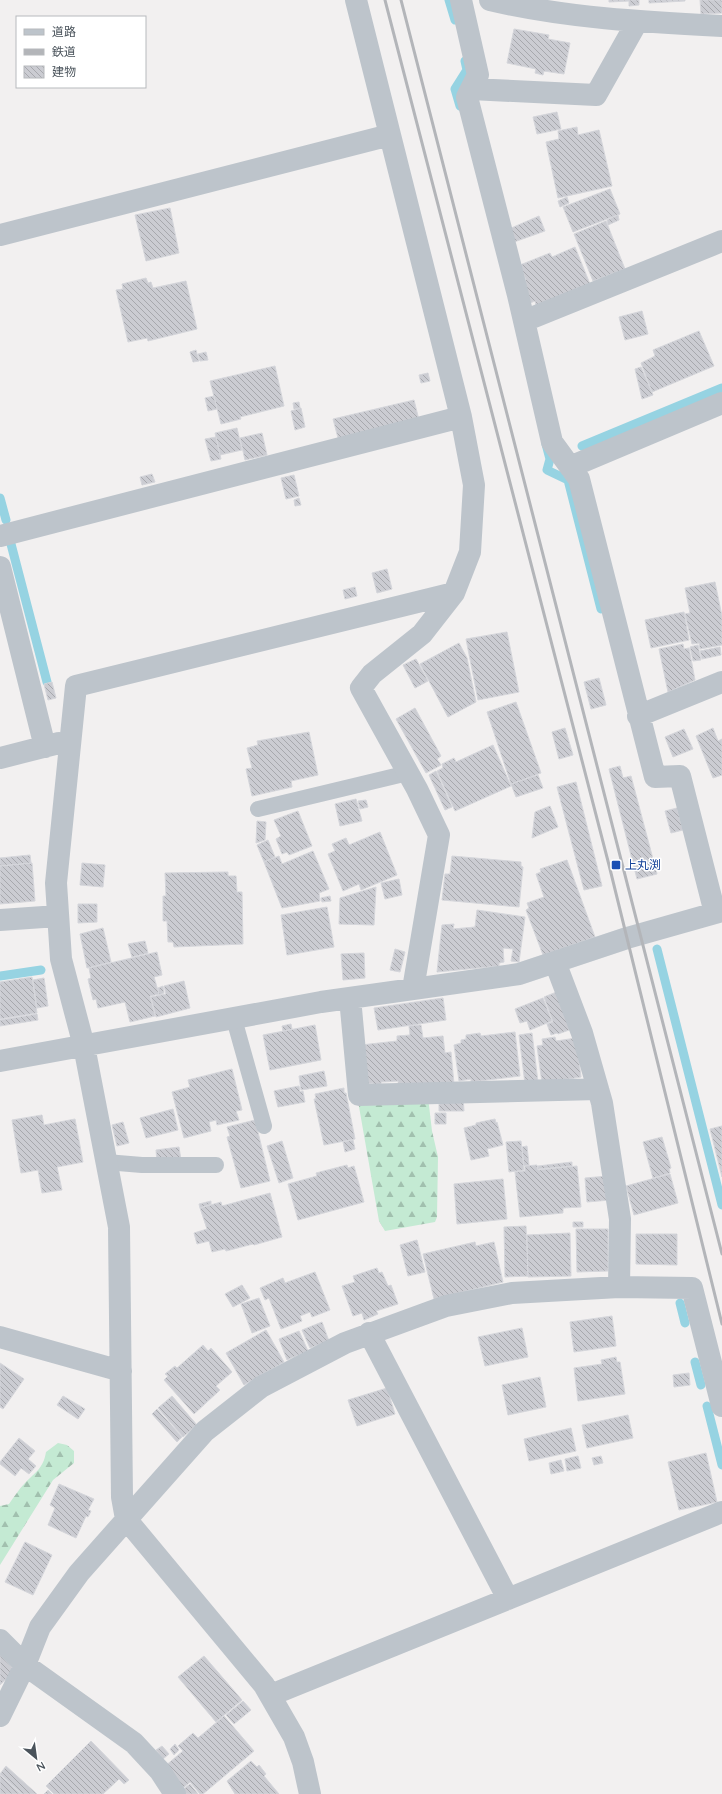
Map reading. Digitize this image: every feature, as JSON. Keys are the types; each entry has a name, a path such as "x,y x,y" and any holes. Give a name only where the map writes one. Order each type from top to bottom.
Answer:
{"street":[{"path":"356,0 461,417 474,485 470,552 454,592 422,634 372,674 361,688 408,773 439,835 413,989"},
{"path":"0,1061 350,998 519,974 627,938 719,912 680,776 655,777 638,716 579,479 552,442 524,321 467,97 478,75 461,0"},
{"path":"490,0 590,17 637,22 722,26"},
{"path":"471,89 596,95 637,22"},
{"path":"0,235 390,135"},
{"path":"524,321 722,241"},
{"path":"570,467 722,403"},
{"path":"0,536 461,417"},
{"path":"0,567 45,747"},
{"path":"310,1794 303,1762 294,1737 271,1695 126,1519 122,1497 119,1227 84,1046 61,959 56,883 69,741 76,686 454,592"},
{"path":"638,716 722,682"},
{"path":"0,758 69,741"},
{"path":"0,920 58,916"},
{"path":"555,962 582,1033 598,1089 610,1151 620,1219 619,1287"},
{"path":"350,998 359,1095 598,1089"},
{"path":"0,1716 25,1665 40,1627 78,1573 205,1431 261,1387 345,1343 368,1333 446,1306 512,1294 619,1287 692,1288 722,1406"},
{"path":"368,1333 508,1599"},
{"path":"0,1337 120,1371"},
{"path":"271,1695 722,1512"},
{"path":"0,1640 25,1665 134,1743 160,1772 174,1794"}],"lane":[{"path":"258,809 408,773"},
{"path":"234,1019 264,1126"},
{"path":"106,1162 142,1165 216,1165"}],"green space":[{"path":"428,1097 432,1131 438,1157 437,1217 435,1222 385,1231 379,1221 358,1101"},
{"path":"58,1443 67,1445 74,1451 74,1463 53,1480 0,1565 0,1506 9,1504 41,1466 46,1452"}],"building":[{"path":"609,0 639,0 639,5 629,6 629,1 609,2"},
{"path":"649,0 685,0 685,1 649,3"},
{"path":"700,0 722,0 722,13 701,14"},
{"path":"514,29 549,35 548,39 570,43 564,74 544,71 543,75 535,73 536,69 507,63"},
{"path":"557,112 561,129 537,134 533,117"},
{"path":"577,127 578,135 599,130 612,186 558,198 546,142 559,139 558,131"},
{"path":"610,189 620,214 573,232 563,207"},
{"path":"567,197 569,203 560,207 558,201"},
{"path":"170,208 179,253 146,261 135,215"},
{"path":"618,215 619,220 608,225 607,220"},
{"path":"539,216 545,231 514,242 509,229"},
{"path":"606,221 625,269 593,281 574,234"},
{"path":"575,247 590,284 536,305 535,301 530,303 522,282 526,280 520,265 550,253 552,257"},
{"path":"146,278 148,283 151,282 153,288 186,281 197,329 148,341 147,338 128,342 116,290 123,289 122,284"},
{"path":"642,311 648,334 625,340 619,317"},
{"path":"699,331 714,366 652,392 641,363 655,356 653,350"},
{"path":"196,350 199,361 193,362 190,352"},
{"path":"206,352 208,360 200,361 198,354"},
{"path":"275,366 284,406 240,417 241,419 221,424 210,381"},
{"path":"641,367 653,395 642,399 635,369"},
{"path":"428,373 430,381 421,383 419,375"},
{"path":"214,396 217,409 208,411 205,398"},
{"path":"414,400 419,420 338,438 333,419"},
{"path":"299,402 300,408 294,409 293,403"},
{"path":"301,408 305,427 295,430 291,411"},
{"path":"237,428 242,450 220,455 215,433"},
{"path":"262,433 267,455 245,460 240,438"},
{"path":"216,437 221,459 211,461 205,439"},
{"path":"152,474 155,482 142,485 140,477"},
{"path":"294,475 299,496 286,499 281,478"},
{"path":"299,498 301,505 295,506 294,500"},
{"path":"387,569 392,589 377,593 372,573"},
{"path":"715,582 722,616 722,645 700,649 699,643 692,644 685,614 690,613 685,588"},
{"path":"355,587 357,596 345,599 343,590"},
{"path":"684,612 689,640 651,648 645,620"},
{"path":"507,632 519,692 478,700 466,639"},
{"path":"459,643 467,658 476,702 448,717 420,664"},
{"path":"683,644 684,649 689,648 695,680 668,692 659,649"},
{"path":"698,645 701,660 693,661 690,647"},
{"path":"720,647 721,655 702,659 700,651"},
{"path":"416,659 428,681 415,688 403,665"},
{"path":"599,678 606,705 591,709 584,682"},
{"path":"52,682 56,698 48,700 44,684"},
{"path":"516,702 541,773 511,784 487,712"},
{"path":"415,708 441,756 437,759 441,765 426,773 396,719"},
{"path":"565,728 573,755 559,759 552,732"},
{"path":"713,728 718,741 722,739 722,775 713,778 696,736"},
{"path":"684,729 693,749 673,757 665,737"},
{"path":"309,732 318,775 291,781 292,787 252,796 246,769 252,768 247,748 258,745 257,741"},
{"path":"493,745 511,786 455,811 437,771 443,768 442,764 454,758 456,762"},
{"path":"620,766 623,778 631,776 657,874 637,879 609,769"},
{"path":"436,771 452,807 445,810 429,775"},
{"path":"538,775 543,788 516,797 511,784"},
{"path":"576,782 602,886 584,890 557,787"},
{"path":"356,799 362,821 340,826 335,804"},
{"path":"366,800 368,807 360,809 358,801"},
{"path":"550,806 558,827 532,838 535,812"},
{"path":"677,808 683,830 671,833 665,811"},
{"path":"298,811 312,846 289,855 287,852 282,854 276,839 281,836 274,820"},
{"path":"257,821 266,822 265,840 256,843"},
{"path":"380,832 397,875 361,890 359,884 343,891 328,854 335,851 332,844 346,838 349,845"},
{"path":"268,840 275,857 264,862 257,845"},
{"path":"313,851 329,889 319,893 320,901 282,908 264,862 279,856 282,864"},
{"path":"30,855 31,863 0,866 0,858"},
{"path":"452,856 521,862 521,866 523,867 519,907 442,900 445,874 450,874"},
{"path":"567,860 595,937 543,955 526,910 529,908 527,903 544,897 536,874 541,872 540,869"},
{"path":"32,863 35,901 0,904 0,866"},
{"path":"82,863 105,865 103,887 80,885"},
{"path":"228,872 228,876 236,876 237,892 242,892 243,944 174,947 173,942 168,942 167,921 163,921 163,896 166,896 165,873"},
{"path":"399,879 402,895 385,899 381,883"},
{"path":"376,887 374,925 339,924 340,898"},
{"path":"330,896 331,901 322,902 321,898"},
{"path":"78,904 97,904 97,922 78,923"},
{"path":"327,907 334,947 287,955 281,915"},
{"path":"477,910 525,917 519,962 511,961 513,949 503,948 504,962 499,963 499,966 437,972 442,925 454,924 453,929 475,927"},
{"path":"103,928 111,962 87,968 80,934"},
{"path":"145,941 148,953 132,957 128,944"},
{"path":"395,949 405,952 400,972 390,970"},
{"path":"157,952 162,975 154,977 159,994 150,996 155,1016 130,1022 125,1002 98,1008 96,999 93,1000 88,979 91,978 89,968"},
{"path":"364,953 365,978 343,980 341,954"},
{"path":"32,977 37,1013 0,1019 0,982"},
{"path":"44,978 48,1006 37,1008 33,980"},
{"path":"184,981 190,1008 156,1017 151,997 166,994 164,986"},
{"path":"163,986 164,993 159,995 158,988"},
{"path":"559,991 572,1029 551,1035 547,1024 553,1022 544,997"},
{"path":"443,998 446,1020 378,1030 374,1008"},
{"path":"543,998 552,1021 530,1030 527,1021 520,1023 515,1009"},
{"path":"37,1014 38,1020 0,1026 0,1020"},
{"path":"291,1024 292,1029 283,1031 282,1026"},
{"path":"315,1025 321,1060 270,1070 263,1035"},
{"path":"421,1025 423,1038 443,1036 445,1053 451,1052 454,1084 399,1088 398,1081 381,1082 381,1086 373,1087 373,1083 365,1084 361,1045 397,1041 397,1036 410,1035 409,1026"},
{"path":"515,1032 520,1076 471,1082 471,1079 459,1081 454,1045 461,1043 461,1040 466,1039 466,1035 480,1033 481,1036"},
{"path":"532,1033 538,1082 525,1084 519,1035"},
{"path":"555,1037 556,1041 576,1038 581,1077 542,1083 537,1046 543,1045 542,1039"},
{"path":"232,1069 242,1110 236,1111 239,1120 217,1125 216,1120 209,1122 211,1131 184,1138 172,1092 190,1087 188,1080"},
{"path":"324,1071 327,1086 301,1090 299,1076"},
{"path":"299,1086 300,1092 303,1091 305,1102 278,1107 274,1091"},
{"path":"344,1088 355,1139 324,1145 314,1099 316,1099 315,1094"},
{"path":"439,1096 463,1096 464,1111 439,1111"},
{"path":"173,1109 178,1130 146,1138 140,1118"},
{"path":"435,1113 446,1113 446,1124 435,1124"},
{"path":"42,1115 44,1125 75,1119 83,1162 57,1167 62,1190 42,1193 38,1170 21,1173 12,1120"},
{"path":"495,1119 503,1145 487,1149 489,1156 471,1160 464,1128 476,1125 476,1123"},
{"path":"255,1120 270,1181 241,1188 227,1137 230,1136 227,1127"},
{"path":"123,1122 129,1143 117,1146 112,1125"},
{"path":"722,1126 722,1177 710,1129"},
{"path":"662,1137 671,1168 669,1169 670,1173 653,1178 643,1142"},
{"path":"353,1140 355,1149 345,1152 343,1142"},
{"path":"282,1141 293,1178 279,1183 267,1146"},
{"path":"521,1141 524,1170 509,1172 506,1142"},
{"path":"527,1146 529,1165 524,1166 522,1147"},
{"path":"179,1147 181,1160 157,1162 156,1150"},
{"path":"572,1162 572,1166 538,1169 538,1166"},
{"path":"347,1165 348,1168 354,1166 364,1202 298,1220 288,1184 317,1176 316,1173"},
{"path":"537,1165 538,1170 577,1166 581,1207 563,1208 563,1213 520,1217 515,1172 525,1171 525,1166"},
{"path":"670,1174 678,1203 634,1215 626,1186"},
{"path":"608,1176 610,1200 587,1202 585,1178"},
{"path":"503,1179 507,1219 457,1224 454,1184"},
{"path":"270,1193 282,1237 226,1251 225,1249 212,1252 209,1241 197,1244 194,1233 207,1229 200,1208 221,1202 222,1206"},
{"path":"211,1201 211,1204 200,1208 199,1204"},
{"path":"573,1222 583,1222 583,1227 573,1227"},
{"path":"526,1226 528,1276 505,1277 504,1227"},
{"path":"576,1229 608,1229 608,1271 577,1272"},
{"path":"570,1233 571,1276 528,1277 527,1235"},
{"path":"636,1234 677,1234 677,1265 636,1264"},
{"path":"417,1240 425,1272 408,1276 400,1245"},
{"path":"475,1242 476,1246 494,1242 503,1282 434,1299 423,1254"},
{"path":"377,1268 379,1273 382,1272 388,1286 391,1285 398,1304 376,1311 378,1314 364,1320 362,1313 353,1316 342,1286 355,1282 353,1276"},
{"path":"315,1272 330,1310 312,1317 310,1312 300,1316 302,1321 281,1329 269,1298 265,1300 260,1288 283,1278 285,1283"},
{"path":"242,1285 250,1298 233,1307 225,1294"},
{"path":"259,1298 270,1326 252,1333 241,1304"},
{"path":"612,1316 616,1346 574,1352 570,1322"},
{"path":"322,1322 329,1341 310,1348 302,1330"},
{"path":"522,1328 528,1357 485,1366 478,1337"},
{"path":"266,1330 284,1362 244,1385 226,1353"},
{"path":"299,1331 308,1351 287,1360 279,1339"},
{"path":"203,1345 208,1351 211,1348 232,1372 216,1386 220,1390 194,1414 164,1380 168,1376 165,1374 175,1366 177,1368"},
{"path":"616,1357 617,1362 620,1362 625,1394 578,1401 574,1368 602,1364 601,1360"},
{"path":"0,1363 24,1379 3,1409 0,1407"},
{"path":"689,1373 690,1385 674,1387 673,1375"},
{"path":"540,1377 546,1407 508,1415 502,1385"},
{"path":"387,1388 395,1414 357,1426 348,1400"},
{"path":"63,1396 85,1409 78,1419 57,1405"},
{"path":"172,1396 197,1425 183,1437 158,1408"},
{"path":"157,1409 182,1437 177,1442 152,1414"},
{"path":"628,1415 633,1438 587,1448 582,1425"},
{"path":"571,1428 576,1451 529,1461 524,1439"},
{"path":"19,1438 35,1451 28,1459 36,1466 29,1474 21,1468 15,1476 0,1464 0,1462"},
{"path":"706,1453 717,1502 679,1510 668,1462"},
{"path":"578,1456 581,1468 567,1471 565,1459"},
{"path":"601,1456 603,1463 594,1465 592,1458"},
{"path":"561,1460 564,1471 551,1474 549,1463"},
{"path":"59,1484 94,1499 88,1510 91,1511 88,1517 86,1516 76,1538 48,1525 55,1508 50,1505"},
{"path":"25,1542 52,1555 33,1595 5,1582"},
{"path":"0,1655 15,1671 0,1685"},
{"path":"204,1656 242,1700 216,1722 178,1677"},
{"path":"243,1701 251,1710 234,1724 226,1715"},
{"path":"224,1716 254,1751 203,1794 200,1794 190,1782 182,1789 164,1767 183,1751 178,1746 193,1733 198,1738"},
{"path":"91,1741 129,1780 124,1784 119,1779 103,1794 54,1794 46,1786"},
{"path":"175,1744 179,1750 174,1755 170,1749"},
{"path":"162,1746 169,1754 163,1759 156,1750"},
{"path":"251,1761 257,1767 259,1765 266,1774 264,1776 279,1794 235,1794 227,1781"},
{"path":"6,1766 37,1794 22,1794 0,1774"},
{"path":"0,1775 21,1794 0,1794"},
{"path":"190,1784 198,1794 184,1794 181,1791"},
{"path":"48,1790 52,1794 44,1794"}],"waterway":[{"path":"449,0 455,20"},
{"path":"460,106 455,89 467,70 465,61"},
{"path":"582,446 722,388"},
{"path":"546,444 550,459 547,470 568,480 601,609"},
{"path":"0,498 6,520"},
{"path":"11,544 47,682"},
{"path":"657,949 722,1205"},
{"path":"0,976 41,970"},
{"path":"680,1303 685,1323"},
{"path":"695,1362 701,1385"},
{"path":"707,1406 722,1465"}],"railway":[{"path":"385,0 609,865 722,1324"},
{"path":"401,0 722,1254"}],"place":[{"name":"上丸渕","path":"616,865"}]}
